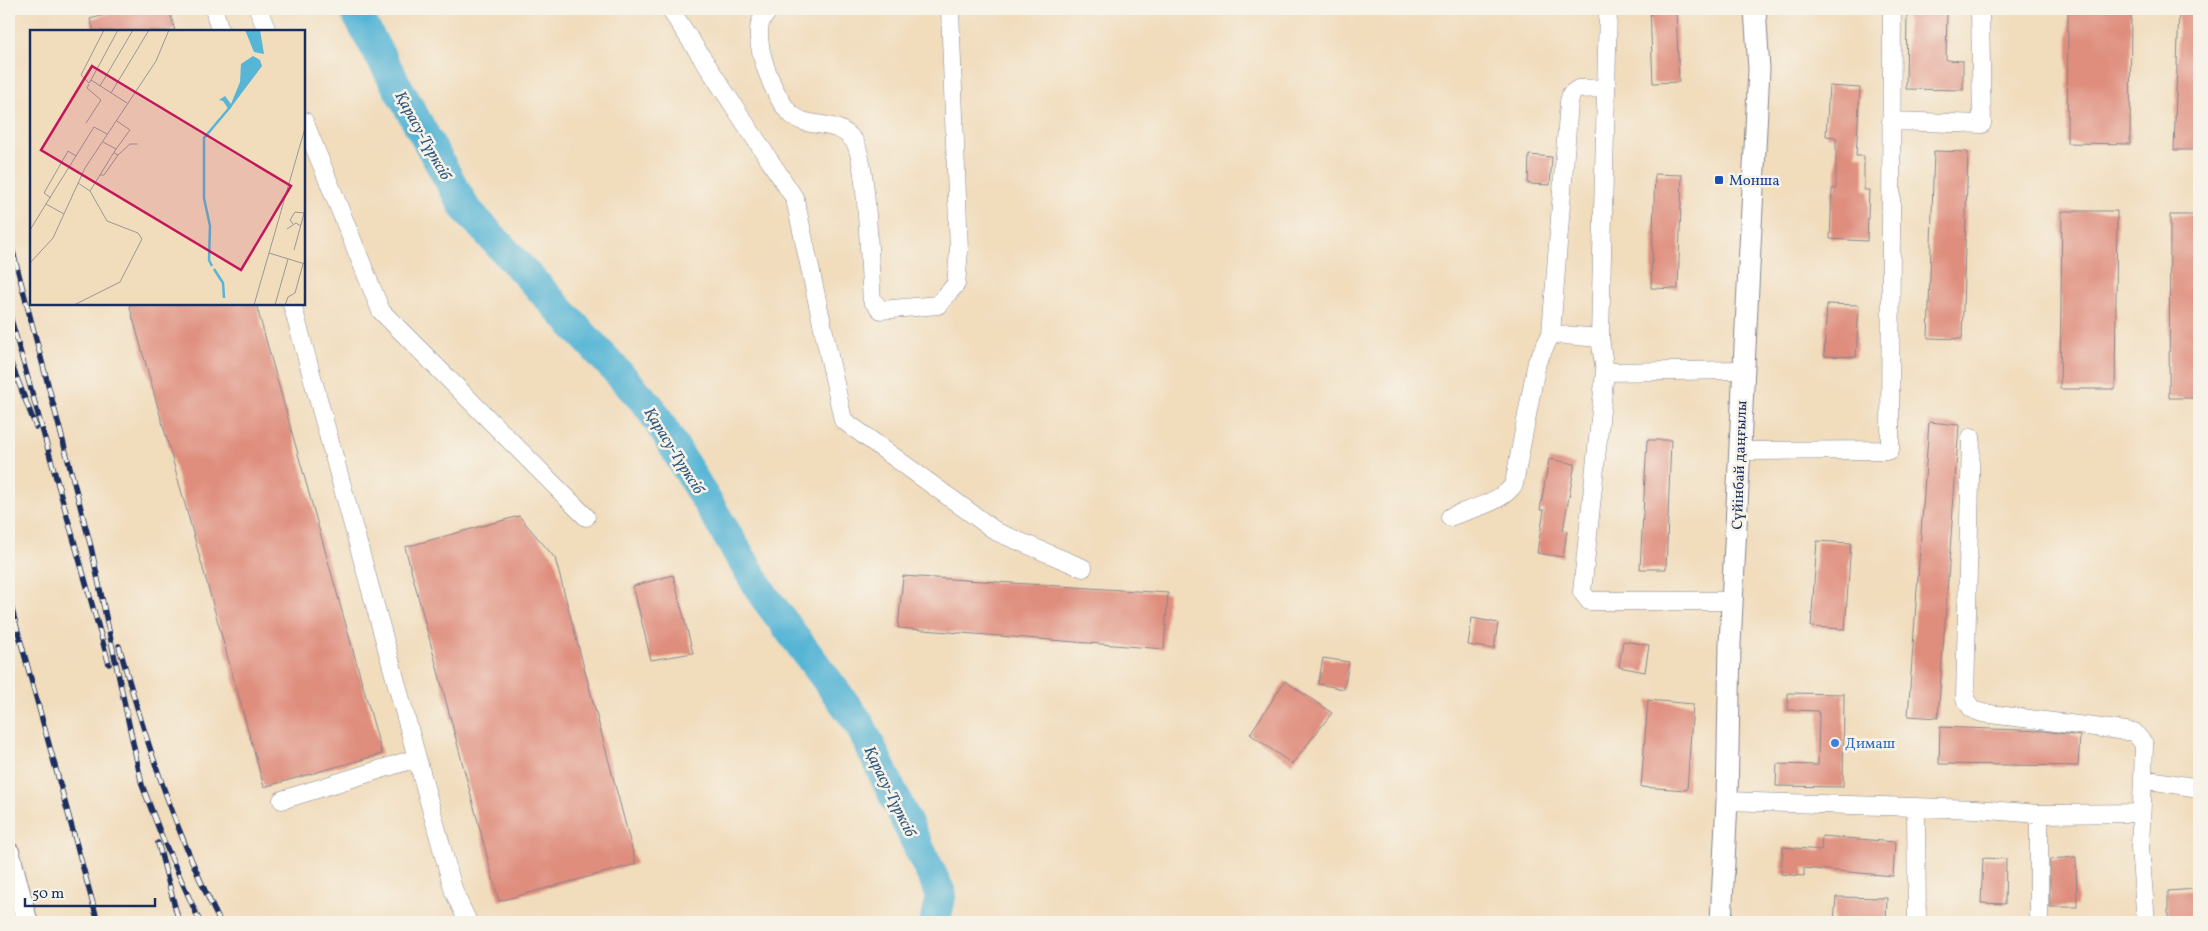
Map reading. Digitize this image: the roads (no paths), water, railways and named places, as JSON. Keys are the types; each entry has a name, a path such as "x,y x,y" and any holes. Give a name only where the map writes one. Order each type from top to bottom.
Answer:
{"main road":[{"name":"Сүйінбай даңғылы","path":"1721,922 1728,801 1732,601 1740,451 1742,370 1760,69 1755,9"},
{"path":"9,853 27,922"}],"street":[{"path":"214,9 220,30"},
{"path":"258,9 267,30"},
{"path":"670,9 795,199 843,420 997,532 1082,568"},
{"path":"770,9 761,22 761,56 778,100 793,116 812,124 832,125 854,142 863,172 872,300 881,310 938,305 956,284 959,250 950,9"},
{"path":"1608,9 1600,338 1605,372 1582,592 1585,599 1589,601 1732,601"},
{"path":"1740,451 1890,450 1892,9"},
{"path":"1891,122 1982,124 1980,9"},
{"path":"1450,517 1501,496 1510,490 1514,484 1537,362 1551,334 1571,94 1578,89 1606,88"},
{"path":"305,123 382,311 586,518"},
{"path":"292,305 454,892 468,922"},
{"path":"1551,334 1600,338"},
{"path":"1605,372 1742,370"},
{"path":"1971,437 1965,699 1972,709 1982,713 2134,732 2144,744 2140,813 2146,922"},
{"path":"282,800 417,758"},
{"path":"2143,779 2199,788"},
{"path":"1728,801 1916,807 2039,814 2140,813"},
{"path":"1916,807 1917,922"},
{"path":"2039,814 2039,922"}],"waterway":[{"name":"Қарасу-Түрксіб","path":"354,9 465,208 650,407 764,596 859,723 941,894 935,922"}],"railway":[{"path":"9,237 91,547 142,785 162,837 200,922"},
{"path":"9,312 109,664"},
{"path":"9,358 36,427"},
{"path":"9,599 98,922"},
{"path":"119,646 163,787 189,855 220,922"},
{"path":"158,843 179,922"}],"place":[{"name":"Монша","path":"1719,180"},
{"name":"Димаш","path":"1835,743"}]}
